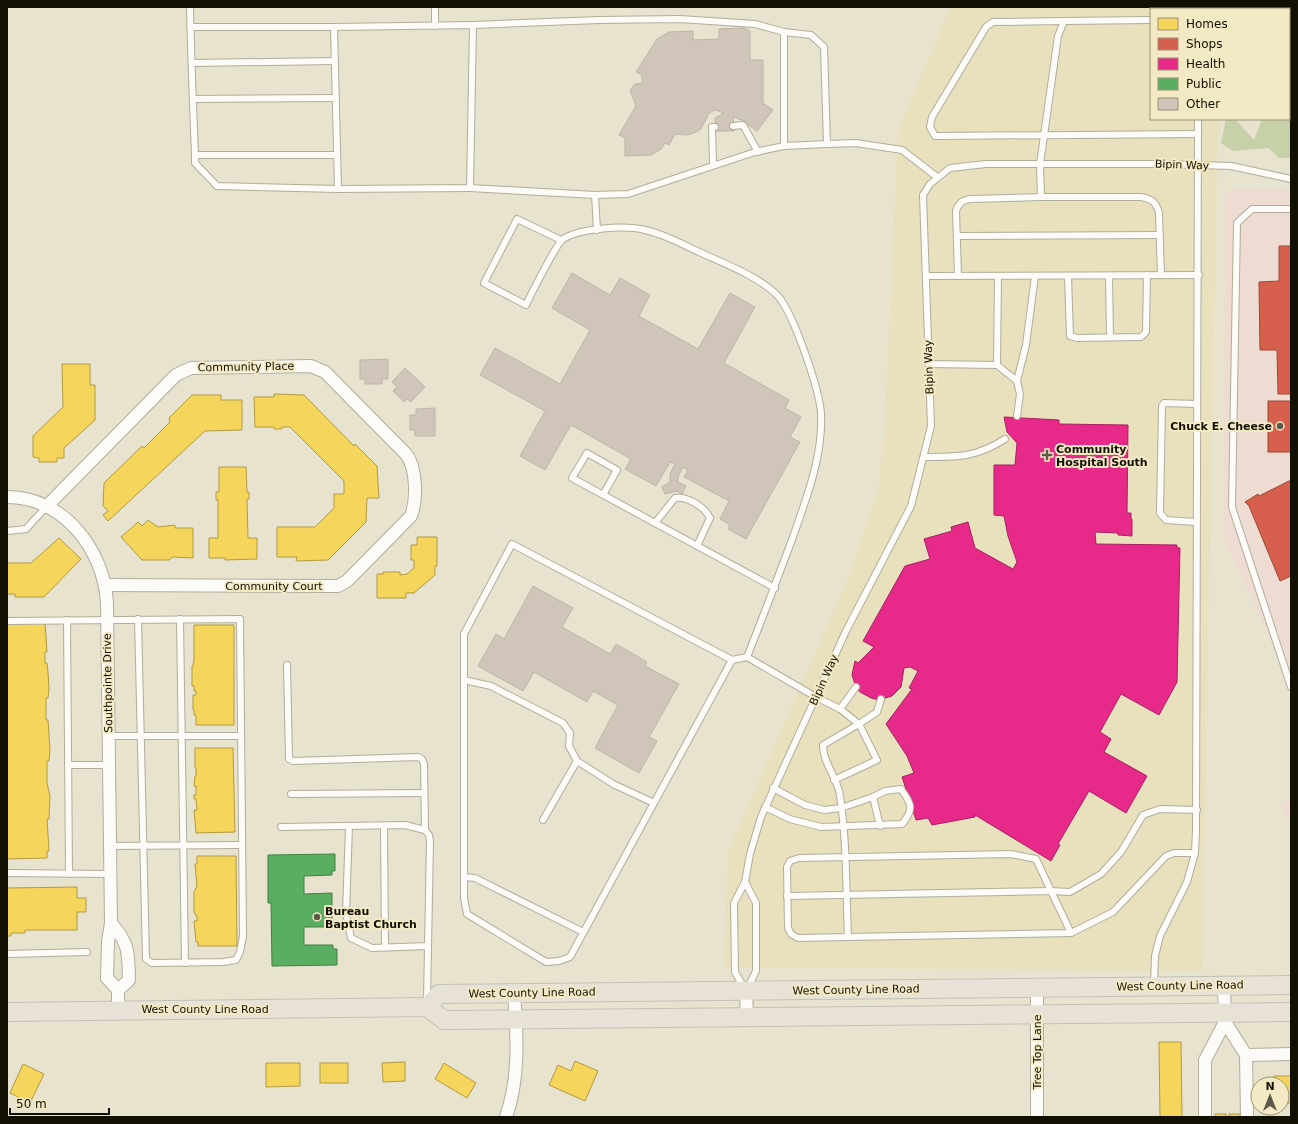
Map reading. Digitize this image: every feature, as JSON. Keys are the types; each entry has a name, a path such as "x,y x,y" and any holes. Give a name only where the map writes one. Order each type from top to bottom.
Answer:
{"main road":[{"name":"West County Line Road","path":"7,1012 427,1008 439,994 1291,985"},
{"path":"427,1008 444,1020 1037,1014 1224,1017 1291,1012"}],"street":[{"name":"Community Place","path":"46,507 182,371 191,368 311,366 325,372 409,458 414,473 414,504 412,514"},
{"name":"Southpointe Drive","path":"7,496 25,499 46,507 63,517 83,536 96,556 105,585 107,619 111,923 108,942 107,978 118,990"},
{"name":"Community Court","path":"105,585 338,586 347,581 406,522 412,514"},
{"path":"111,923 123,937 128,953 129,980 118,990 118,1010"},
{"path":"1205,1117 1205,1060 1224,1017 1224,986"},
{"name":"Tree Top Lane","path":"1037,988 1037,1117"},
{"path":"746,991 747,1017"},
{"path":"506,1117 514,1084 517,1042 514,993"},
{"path":"1224,1017 1246,1055 1247,1117"},
{"path":"1246,1055 1291,1054"}],"lane":[{"path":"190,7 195,163 217,186 338,189 470,188 595,195 628,194 714,165 784,146 856,143 902,150 937,177"},
{"path":"435,26 436,7"},
{"path":"190,27 435,26 600,20 680,19 755,24 784,32 811,35 824,47 827,144"},
{"path":"1150,20 993,22 986,27 932,117 930,127 935,136 1198,134"},
{"path":"1041,197 1040,164 1058,36 1064,21"},
{"path":"470,188 473,25"},
{"path":"334,27 338,189"},
{"path":"784,32 784,146"},
{"path":"192,63 335,61"},
{"path":"193,99 336,98"},
{"path":"1154,987 1155,956 1160,936 1187,882 1195,852 1197,810 1196,522 1199,275 1198,120"},
{"path":"733,126 742,125 758,152"},
{"path":"714,165 712,127 715,126"},
{"path":"195,155 337,155"},
{"name":"Bipin Way","path":"746,991 734,972 734,904 745,882 754,837 772,788 846,631 911,506 924,458 931,426 923,195 930,184 950,168 986,164 1231,166 1291,179"},
{"path":"595,195 597,230"},
{"path":"958,276 956,211 958,204 963,200 1041,197 1150,198 1157,204 1159,213 1161,275"},
{"path":"1291,209 1252,209 1238,223 1232,507 1291,687"},
{"path":"561,240 517,219 484,283 526,305 561,240 574,234 597,230 622,228 644,230 667,238 747,274 778,297 804,348 821,411 820,448 812,484 775,588 747,657"},
{"path":"957,236 1160,234"},
{"path":"1068,276 1070,336 1141,337 1146,332 1147,275"},
{"path":"926,276 1199,275"},
{"path":"997,365 998,276"},
{"path":"1017,416 1020,394 1017,381 1026,345 1035,276"},
{"path":"1109,276 1110,337"},
{"path":"929,364 997,365 1017,381"},
{"path":"1196,522 1166,520 1160,513 1162,406 1164,403 1198,404"},
{"path":"924,458 965,456 988,450 1004,439"},
{"path":"603,495 617,470 587,453 572,478 603,495 655,523 697,546 775,588"},
{"path":"655,523 676,498 686,498 703,508 710,518 697,546"},
{"path":"7,531 26,529 46,507"},
{"path":"732,660 570,957 546,962 467,914 464,898 464,634 512,544 732,660 747,657 816,697 840,709 859,724 877,760 834,780"},
{"path":"7,621 107,619 138,619 180,620 240,619 243,936 240,952 236,960 152,963 146,959 142,737 138,619"},
{"path":"67,620 69,874"},
{"path":"180,620 182,846 185,963"},
{"path":"287,665 289,759 293,761 418,757 422,759 424,764 425,830 429,835 430,841 427,1008"},
{"path":"464,680 491,686 563,723 570,733 569,746 576,761 613,784 654,803"},
{"path":"840,709 856,687"},
{"path":"848,937 845,858 840,795 823,756 823,745 877,712 881,699"},
{"path":"108,736 240,736"},
{"path":"544,820 576,761"},
{"path":"68,765 109,765"},
{"path":"765,807 790,818 821,827 902,824 910,815 910,802 901,789 884,791 873,797 841,808 824,810 805,805 772,788"},
{"path":"291,794 424,793"},
{"path":"873,797 880,826"},
{"path":"787,896 1051,891 1070,892 1101,874 1121,852 1143,815 1160,809 1197,810"},
{"path":"281,827 405,825 425,830"},
{"path":"349,826 346,914 351,938 372,948 428,946"},
{"path":"384,826 385,947"},
{"path":"110,846 241,845"},
{"path":"1071,933 1036,859 1011,854 799,858 790,861 787,868 788,928 791,934 798,938 1071,933 1113,912 1166,856 1174,853 1195,852"},
{"path":"7,873 110,874"},
{"path":"464,877 475,878 583,932"},
{"path":"745,882 756,903 756,971 746,991"},
{"path":"7,954 87,952"}],"shaded area":[{"name":"Community Hospital South","path":"950,7 1217,7 1150,8 1150,120 1218,120 1202,971 724,967 728,851 847,580 878,490 885,421 898,130"},
{"path":"1233,189 1291,189 1291,684 1223,536 1226,201"},
{"path":"1291,800 1291,826 1281,804"}],"green space":[{"path":"1291,82 1291,158 1279,158 1269,148 1233,151 1221,143 1226,120 1236,120 1254,140 1262,120 1290,120"}],"building: Homes":[{"path":"62,364 90,364 90,385 95,385 95,420 64,448 64,458 57,458 57,462 39,462 39,458 33,457 33,436 63,407"},
{"path":"274,394 304,395 354,446 355,444 377,466 379,498 367,498 366,522 328,560 296,561 297,557 277,557 277,527 315,527 334,508 334,494 344,494 344,481 290,427 274,429 274,427 255,427 254,397 274,397"},
{"path":"192,395 221,395 221,400 242,400 242,430 205,431 108,521 103,515 108,511 103,506 104,483 142,446 144,448 170,422 169,418"},
{"path":"219,467 246,467 247,492 249,492 249,499 247,499 248,538 257,538 257,559 225,560 225,558 209,558 209,538 218,538 218,500 216,500 216,492 219,492"},
{"path":"148,520 158,527 175,525 175,528 193,528 193,558 173,557 169,560 142,560 121,537 138,522 142,526"},
{"path":"417,537 437,537 437,566 435,566 435,575 414,593 406,593 406,598 377,598 377,574 383,574 383,572 400,572 400,575 407,574 414,568 414,560 411,560 411,545 417,545"},
{"path":"59,538 81,559 44,597 15,597 15,594 7,594 7,563 31,563"},
{"path":"45,623 47,652 45,652 45,663 47,663 49,689 48,698 46,698 46,720 48,720 50,750 49,761 47,761 47,783 50,796 49,819 47,819 49,851 47,851 47,858 7,859 7,624"},
{"path":"194,625 234,625 234,725 196,725 196,715 194,715 193,710 193,695 196,695 196,691 194,691 194,686 192,686"},
{"path":"195,748 233,748 235,832 196,833 194,810 197,810 196,799 194,799 194,795 196,795 196,786 194,786 196,776"},
{"path":"197,856 236,856 237,946 198,946 198,942 196,942 194,921 197,921 197,917 194,912 194,892 197,886 195,864 197,864"},
{"path":"77,887 77,898 86,898 86,912 77,912 77,930 25,930 25,933 11,933 11,936 7,936 7,888"},
{"path":"1159,1042 1181,1042 1182,1117 1160,1117"},
{"path":"575,1061 598,1071 585,1101 549,1085 558,1065 571,1071"},
{"path":"405,1062 405,1081 383,1082 382,1063"},
{"path":"266,1063 300,1063 300,1086 266,1087"},
{"path":"320,1063 348,1063 348,1083 320,1083"},
{"path":"444,1063 476,1083 467,1098 435,1079"},
{"path":"23,1064 44,1074 30,1103 10,1093"},
{"path":"1290,1076 1291,1076 1290,1103"},
{"path":"1215,1114 1226,1114 1226,1117 1215,1117"},
{"path":"1229,1114 1240,1114 1240,1117 1229,1117"}],"building: Shops":[{"path":"1279,246 1291,246 1291,394 1278,394 1277,350 1260,350 1259,282 1279,281"},
{"name":"Chuck E. Cheese","path":"1268,401 1291,401 1291,452 1268,452"},
{"path":"1291,480 1291,576 1280,581 1249,506 1245,502 1258,494 1259,496"}],"building: Health":[{"path":"1004,417 1059,420 1059,424 1128,425 1127,513 1131,513 1132,536 1118,535 1118,533 1095,532 1096,544 1177,545 1177,548 1180,548 1177,682 1159,715 1121,694 1100,732 1111,739 1104,752 1147,776 1126,813 1089,791 1058,844 1060,845 1051,861 975,815 975,817 932,825 928,818 916,820 902,777 914,773 907,756 886,724 912,689 909,688 918,671 910,667 904,668 901,687 892,696 879,700 871,698 860,692 856,687 852,675 855,661 858,663 874,647 863,641 905,566 930,559 924,539 952,531 951,527 968,522 975,548 1013,569 1017,562 1008,536 1004,516 994,515 994,465 1015,465 1017,443 1007,432"}],"building: Public":[{"path":"335,854 335,871 332,871 332,875 304,876 304,894 332,893 332,927 304,927 304,945 333,945 333,949 337,949 337,965 272,966 271,903 268,903 268,855"}],"building: Other":[{"path":"744,28 750,31 750,60 763,60 763,103 773,110 757,131 742,120 733,117 734,131 715,131 715,118 724,113 715,110 709,113 701,129 687,135 675,134 669,145 665,143 661,149 651,155 625,156 625,138 619,135 636,106 630,90 635,84 642,83 642,75 636,72 657,39 669,32 693,31 693,40 719,39 719,29"},
{"path":"572,273 610,295 620,278 650,295 639,316 698,349 730,293 755,307 724,363 789,400 785,408 801,417 790,437 800,442 746,539 728,529 730,525 720,519 729,501 684,477 688,470 683,467 678,477 678,482 686,486 682,494 677,491 665,494 662,487 670,482 670,474 675,464 670,462 656,486 625,469 631,459 571,425 545,470 520,456 545,411 480,375 495,348 560,384 590,330 552,308"},
{"path":"388,359 388,379 382,379 382,384 365,384 365,379 360,379 360,360"},
{"path":"405,368 425,387 411,402 407,399 404,402 393,391 397,387 392,382"},
{"path":"435,408 435,436 415,436 415,430 410,430 410,415 416,415 416,409"},
{"path":"533,586 573,608 562,627 610,654 616,644 647,662 645,666 679,684 649,737 657,741 639,773 595,748 618,705 593,691 587,702 534,672 523,691 478,666 496,634 504,639"}],"place":[{"name":"Chuck E. Cheese","path":"1280,426"},
{"name":"Community Hospital South","path":"1047,455"},
{"name":"Bureau Baptist Church","path":"317,917"}]}
